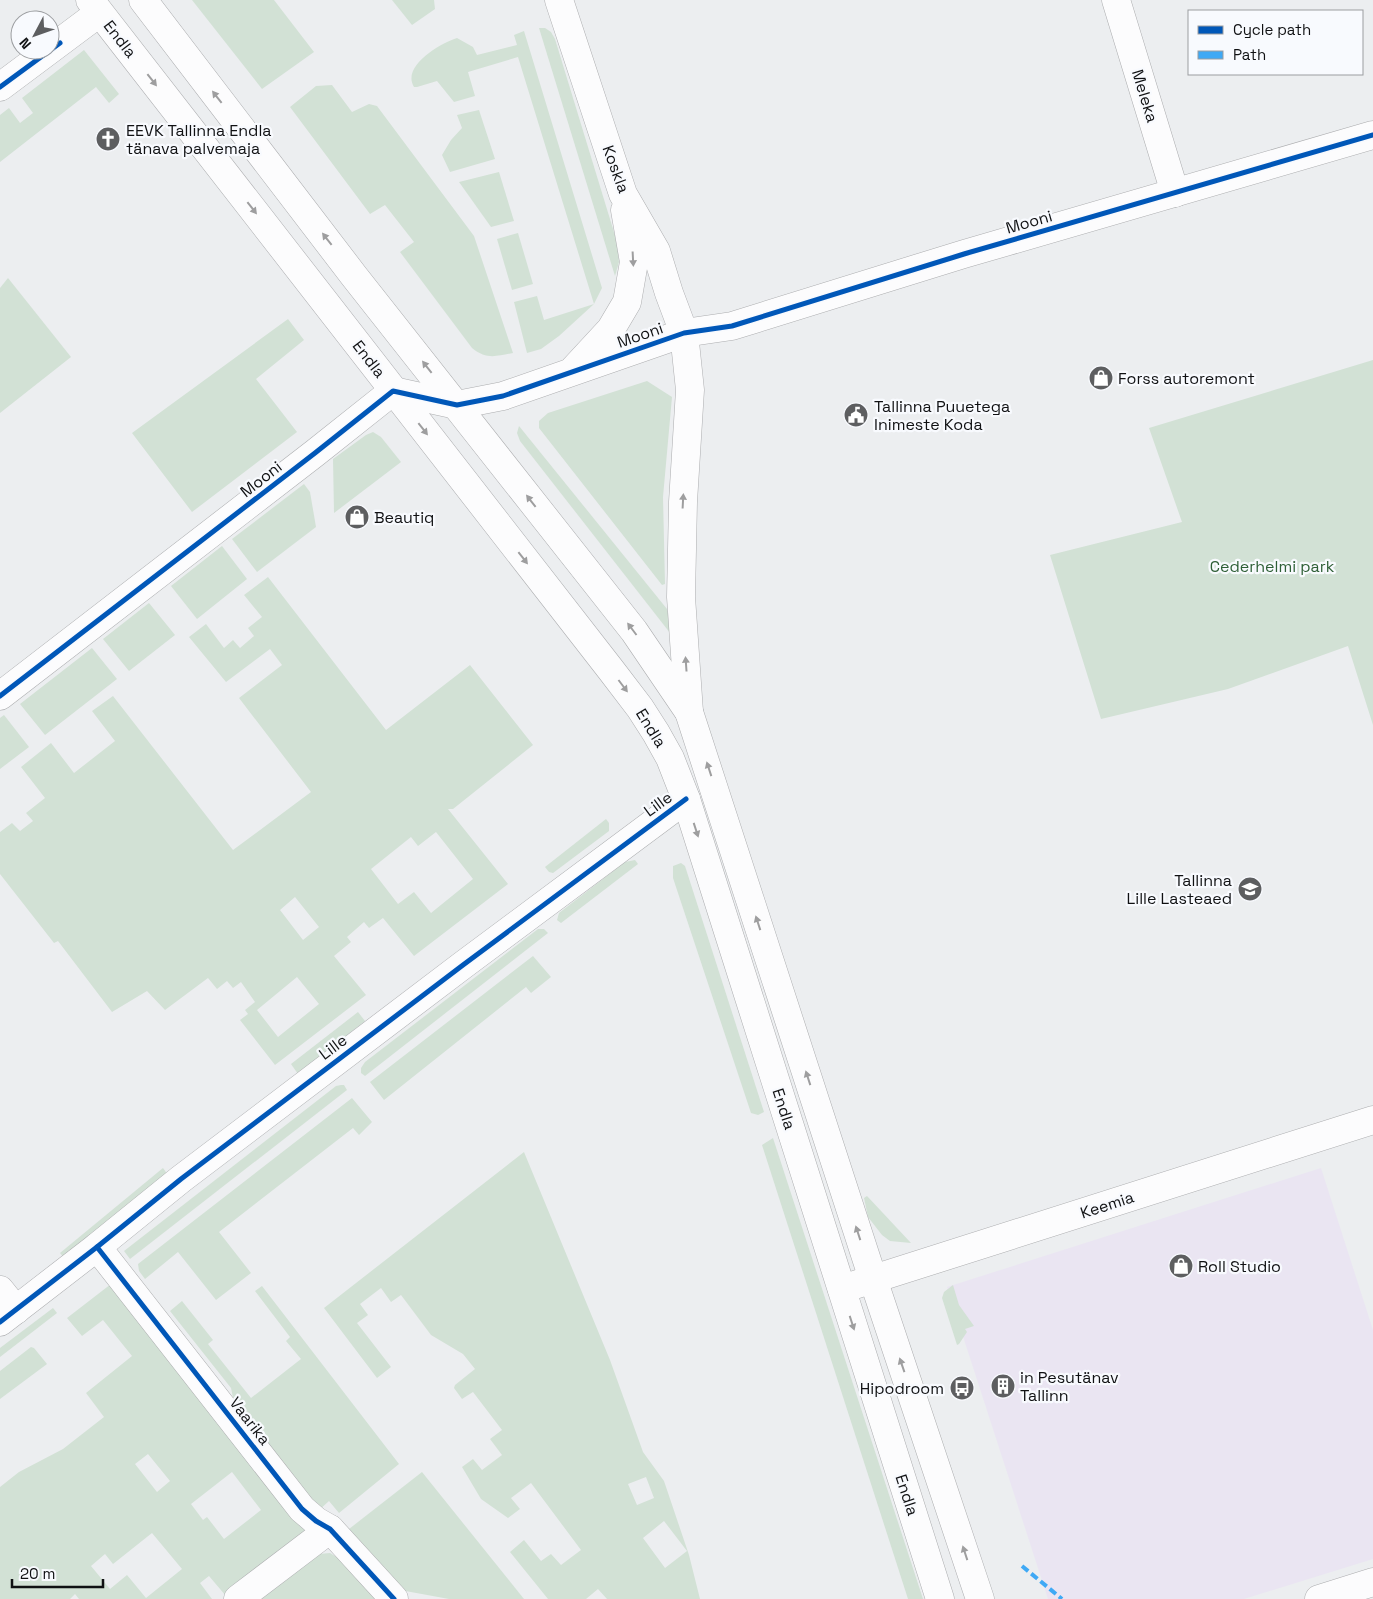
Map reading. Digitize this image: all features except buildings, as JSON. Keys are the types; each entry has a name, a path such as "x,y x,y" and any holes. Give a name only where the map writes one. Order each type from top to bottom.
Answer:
{"street":[{"name":"Endla","path":"143,0 354,276 634,631 690,712 873,1279 980,1599"},
{"name":"Koskla","path":"559,0 623,194 656,251 684,333 690,390 683,502 681,597 690,712"},
{"name":"Meleka","path":"1116,0 1175,193"},
{"name":"Endla","path":"95,6 640,708 670,758 686,799 940,1599"},
{"path":"0,87 60,43 95,6"},
{"name":"Mooni","path":"0,696 393,391 457,406 503,396 684,333 732,326 964,254 1373,135"},
{"path":"572,371 611,329 627,302 634,262 623,194"},
{"name":"Lille","path":"5,1307 97,1247 181,1179 470,959 686,799"},
{"name":"Keemia","path":"842,1289 1373,1120"},
{"name":"Vaarika","path":"97,1247 302,1509 330,1530 394,1599"},
{"path":"238,1599 330,1530"},
{"path":"1319,1599 1373,1582"}],"shaded area":[{"path":"1321,1168 1373,1330 1373,1559 1244,1599 1048,1599 947,1287"}],"green space":[{"path":"192,0 274,0 314,52 262,89"},
{"path":"392,0 434,0 435,9 412,25"},
{"path":"539,28 545,28 551,32 555,39 617,242 619,262 615,276"},
{"path":"524,31 602,288 594,304 518,57 468,72 475,96 454,102 437,81 414,87 411,79 413,71 425,56 457,38 473,47 477,55 517,45 514,35"},
{"path":"84,50 119,94 109,103 96,87 0,162 0,115 9,108 20,123 33,113 22,98"},
{"path":"332,85 352,112 369,104 377,106 474,236 513,353 487,356 472,348 400,252 414,242 385,205 370,214 290,107 316,86"},
{"path":"479,110 495,159 450,172 442,155 451,140 462,128 457,115"},
{"path":"499,172 514,221 491,227 459,182"},
{"path":"518,233 533,284 512,290 497,239"},
{"path":"8,278 71,357 0,413 0,288"},
{"path":"537,296 544,320 594,304 559,336 541,349 527,353 514,302"},
{"path":"288,319 304,340 256,379 297,432 192,512 132,433"},
{"name":"Cederhelmi park","path":"1373,360 1373,725 1348,646 1228,689 1101,719 1050,555 1182,522 1149,428"},
{"path":"647,381 672,397 663,497 665,584 662,585 539,428 539,421 548,413"},
{"path":"519,426 667,609 674,638 520,441 517,433"},
{"path":"373,432 381,437 401,462 334,513 333,459"},
{"path":"304,484 310,492 316,527 257,572 232,539"},
{"path":"222,546 247,579 197,619 171,586"},
{"path":"268,577 386,730 470,665 533,745 453,809 448,809 508,884 414,956 383,918 369,928 364,922 347,937 351,942 334,956 366,995 275,1065 240,1020 248,1014 245,1010 255,1002 241,982 233,988 227,981 217,989 208,978 165,1010 147,991 112,1012 58,941 54,943 0,874 0,832 12,823 20,831 33,821 26,813 45,798 21,767 51,743 74,773 115,741 92,711 113,696 233,850 311,792 239,698 282,665 270,649 226,682 189,637 206,624 224,648 233,640 240,648 254,636 248,628 262,617 244,595","holes":["436,832 473,879 431,913 414,892 398,904 371,869 411,837 418,846","295,897 319,927 303,940 280,910","297,977 319,1004 278,1037 257,1010"]},
{"path":"149,603 175,635 129,671 103,639"},
{"path":"92,648 117,679 45,735 20,704"},
{"path":"4,715 29,747 0,769 0,718"},
{"path":"606,819 609,823 609,831 553,873 549,872 545,867"},
{"path":"635,860 638,864 561,923 557,920 559,913 625,862"},
{"path":"681,863 685,866 764,1112 758,1115 751,1113 673,878 673,866"},
{"path":"538,929 544,929 548,933 365,1076 361,1073 361,1068 365,1062"},
{"path":"533,956 551,977 531,993 526,987 384,1100 370,1082"},
{"path":"358,1012 365,1021 298,1074 291,1064"},
{"path":"344,1085 347,1090 130,1259 124,1251 336,1086"},
{"path":"352,1098 372,1122 359,1135 353,1128 219,1232 251,1273 216,1300 178,1252 145,1279 139,1271 138,1264"},
{"path":"773,1138 923,1599 908,1599 762,1145"},
{"path":"524,1152 610,1360 643,1452 664,1481 689,1555 700,1599 607,1599 598,1589 586,1599 548,1599 510,1552 524,1540 541,1561 551,1554 561,1565 581,1550 531,1483 511,1498 520,1509 508,1518 481,1499 462,1467 473,1459 482,1470 502,1455 490,1439 502,1430 473,1392 462,1399 454,1388 455,1385 475,1369 463,1354 431,1335 401,1295 391,1302 381,1288 360,1304 368,1315 357,1323 391,1367 377,1378 324,1308","holes":["646,1477 654,1498 637,1505 628,1484","664,1521 687,1551 665,1568 643,1538"]},
{"path":"163,1168 168,1175 65,1259 60,1253"},
{"path":"867,1196 911,1243 890,1241 882,1235 868,1217 864,1198"},
{"path":"111,1284 307,1532 226,1596 209,1576 200,1583 212,1599 79,1599 75,1594 70,1599 0,1599 0,1487 19,1472 63,1449 104,1417 86,1393 132,1356 103,1320 82,1336 67,1318","holes":["148,1454 170,1481 157,1492 135,1464","232,1472 261,1510 224,1539 207,1517 203,1520 191,1504","152,1533 182,1569 146,1598 127,1575 110,1589 91,1566 105,1554 113,1564"]},
{"path":"953,1285 959,1305 974,1326 965,1329 967,1332 957,1345 942,1298 944,1292"},
{"path":"262,1286 399,1464 339,1513 329,1501 317,1512 235,1407 231,1388 170,1311 182,1301 213,1340 208,1344 251,1398 301,1359 286,1341 290,1337 255,1291"},
{"path":"53,1308 57,1313 0,1357 0,1348"},
{"path":"31,1347 47,1364 0,1399 0,1371"},
{"path":"422,1472 524,1599 449,1599 400,1590 349,1529"},
{"path":"330,1553 343,1561 375,1599 261,1599 319,1554"}],"marked path":[{"path":"1022,1566 1062,1599"}],"cycle path":[{"path":"0,87 37,60"},
{"path":"0,696 393,391 457,405 503,396 684,333 732,326 964,254 1373,135"},
{"path":"0,1322 181,1179 686,799"},
{"path":"97,1247 302,1509 316,1521 330,1529 394,1599"}],"place":[{"name":"EEVK Tallinna Endla tänava palvemaja","path":"108,139"},
{"name":"Forss autoremont","path":"1101,378"},
{"name":"Tallinna Puuetega Inimeste Koda","path":"856,415"},
{"name":"Beautiq","path":"357,517"},
{"name":"Tallinna Lille Lasteaed","path":"1250,889"},
{"name":"Roll Studio","path":"1181,1266"},
{"name":"in Pesutänav Tallinn","path":"1003,1386"},
{"name":"Hipodroom","path":"962,1388"}]}
